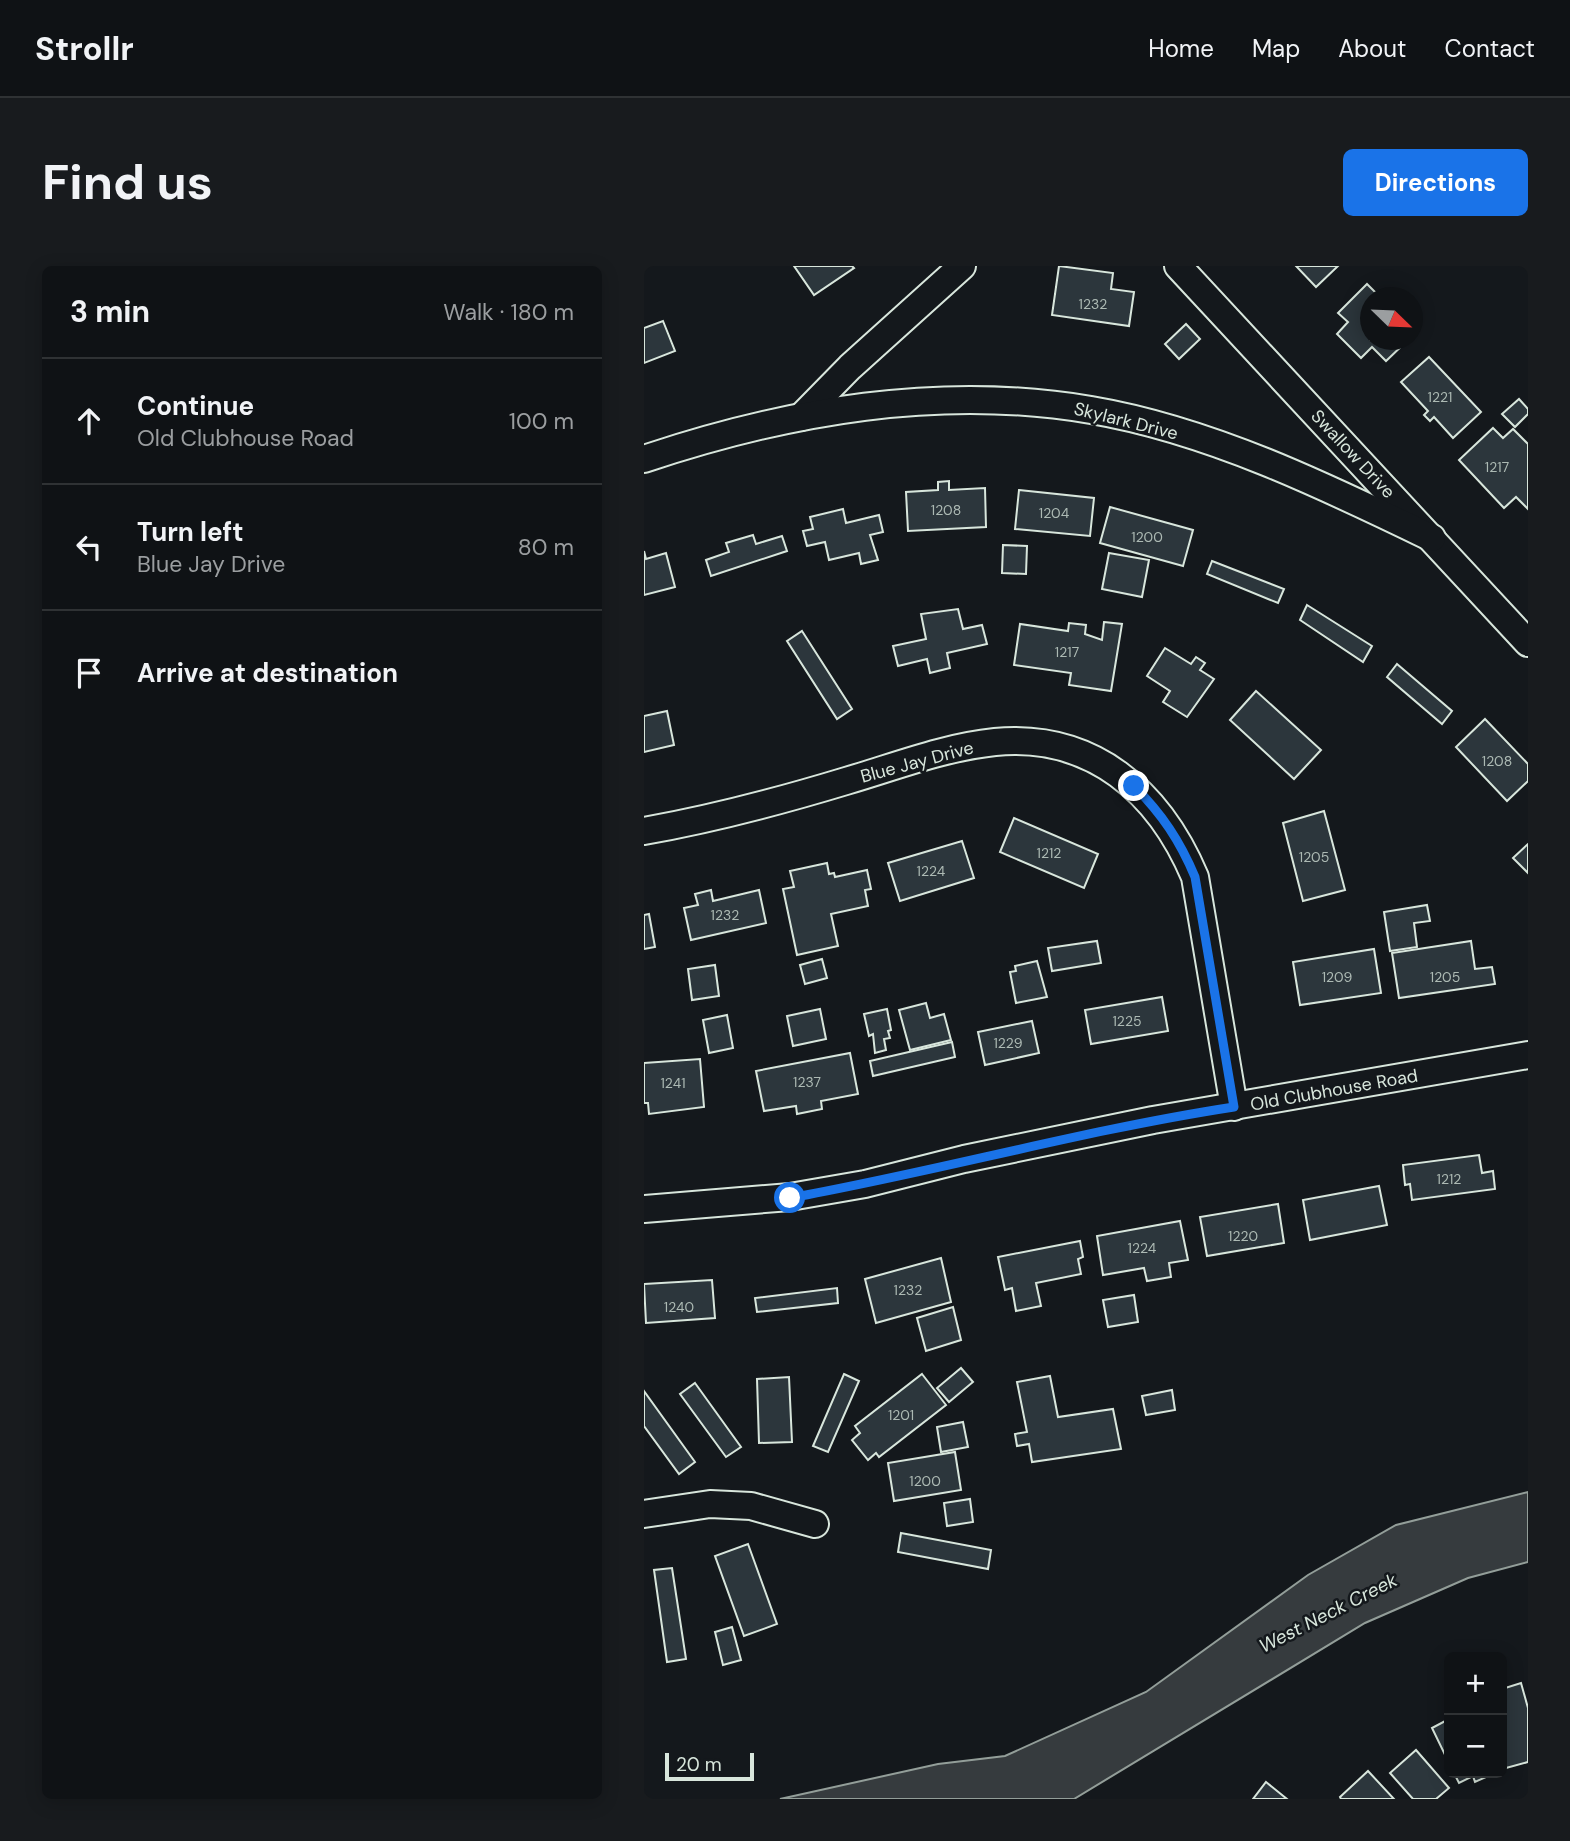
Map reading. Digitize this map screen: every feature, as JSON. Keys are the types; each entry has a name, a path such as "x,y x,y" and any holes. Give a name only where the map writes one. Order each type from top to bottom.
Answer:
{"street":[{"path":"801,417 850,367 962,266"},
{"name":"Swallow Drive","path":"1178,266 1528,643"},
{"name":"Skylark Drive","path":"644,459 801,417 871,404 954,398 1024,401 1093,410 1140,421 1237,452 1331,489 1432,538"},
{"name":"Blue Jay Drive","path":"644,831 813,791 958,749 995,742 1033,742 1062,748 1104,765 1134,786 1160,812 1181,843 1195,877 1234,1107"},
{"name":"Old Clubhouse Road","path":"644,1209 790,1198 1153,1120 1528,1055"},
{"path":"644,1514 710,1504 751,1506 815,1524"}],"water":[{"name":"West Neck Creek","path":"1528,1492 1528,1562 1468,1578 1365,1623 1074,1799 780,1799 938,1764 1005,1756 1146,1692 1308,1575 1396,1525"}],"building":[{"path":"794,266 852,266 854,268 814,295"},
{"path":"1059,266 1113,273 1111,289 1134,292 1129,326 1052,315"},
{"path":"1296,266 1338,266 1316,287"},
{"path":"1360,291 1360,350 1369,350 1361,358 1337,334 1348,322 1338,313"},
{"path":"663,321 675,351 644,363 644,328"},
{"path":"1186,324 1200,339 1179,359 1165,344"},
{"path":"1375,350 1398,350 1386,361"},
{"path":"1429,357 1481,412 1453,438 1434,417 1430,421 1424,415 1428,411 1401,382"},
{"path":"1519,399 1528,409 1528,414 1515,427 1502,414"},
{"path":"1493,428 1503,438 1513,429 1528,444 1528,509 1516,497 1504,508 1459,460"},
{"path":"949,481 949,490 985,488 986,527 908,531 906,492 938,490 938,482"},
{"path":"1019,490 1094,498 1090,536 1015,529"},
{"path":"1110,507 1193,530 1183,566 1100,543"},
{"path":"843,509 846,523 879,515 883,532 870,535 878,560 861,564 859,553 829,560 825,542 807,546 803,531 813,529 810,517"},
{"path":"753,535 756,544 782,536 787,551 711,576 706,560 729,552 726,543"},
{"path":"1003,545 1027,546 1026,574 1002,573"},
{"path":"644,551 646,559 666,553 675,587 644,595"},
{"path":"1109,553 1149,560 1142,597 1102,589"},
{"path":"1212,561 1284,589 1278,603 1207,574"},
{"path":"1307,605 1372,646 1363,662 1300,620"},
{"path":"958,609 963,629 982,625 987,644 947,653 950,668 930,673 927,659 898,666 893,646 926,639 921,614"},
{"path":"1104,622 1122,624 1111,691 1069,685 1071,673 1014,665 1020,624 1068,631 1069,623 1086,625 1085,634 1102,640"},
{"path":"802,631 852,709 837,719 787,641"},
{"path":"1165,648 1191,664 1196,657 1205,663 1200,670 1214,679 1187,717 1163,702 1170,691 1147,676"},
{"path":"1397,664 1452,711 1442,724 1387,677"},
{"path":"1256,691 1321,750 1294,779 1230,720"},
{"path":"667,711 674,745 644,752 644,716"},
{"path":"1485,719 1528,764 1528,781 1507,801 1456,747"},
{"path":"1324,811 1345,890 1303,901 1283,823"},
{"path":"1014,818 1098,854 1084,888 1000,852"},
{"path":"962,841 974,878 900,901 888,863"},
{"path":"1528,844 1528,873 1513,858"},
{"path":"827,863 829,874 834,873 835,877 867,870 871,889 865,890 868,906 831,914 838,946 797,955 783,889 794,887 790,871"},
{"path":"711,890 713,901 759,890 766,923 691,940 684,908 698,905 695,894"},
{"path":"1427,905 1430,921 1414,923 1417,947 1390,951 1384,912"},
{"path":"649,914 655,947 644,949 644,915"},
{"path":"1097,941 1101,963 1052,971 1048,948"},
{"path":"1471,941 1475,969 1492,967 1495,984 1399,998 1392,953"},
{"path":"1374,949 1381,993 1300,1005 1293,962"},
{"path":"822,959 827,978 805,984 800,965"},
{"path":"1037,961 1047,997 1016,1003 1010,972 1016,971 1015,966"},
{"path":"715,965 719,996 692,1000 688,969"},
{"path":"1162,997 1168,1031 1091,1044 1085,1010"},
{"path":"926,1003 930,1018 944,1014 951,1040 910,1050 899,1010"},
{"path":"820,1009 826,1039 793,1046 787,1016"},
{"path":"887,1009 890,1038 884,1039 886,1050 875,1053 873,1034 869,1036 864,1014"},
{"path":"727,1015 733,1048 709,1053 703,1020"},
{"path":"1032,1021 1039,1053 985,1065 978,1032"},
{"path":"952,1042 955,1057 873,1076 870,1061"},
{"path":"850,1053 858,1094 821,1101 822,1109 797,1114 796,1106 764,1111 756,1071"},
{"path":"700,1059 704,1107 649,1114 648,1103 644,1103 644,1063"},
{"path":"1479,1155 1482,1173 1493,1171 1495,1189 1412,1200 1410,1184 1405,1185 1403,1165"},
{"path":"1379,1186 1387,1225 1310,1240 1303,1200"},
{"path":"1278,1204 1284,1243 1207,1256 1200,1217"},
{"path":"1180,1221 1188,1260 1169,1263 1171,1277 1147,1281 1144,1268 1103,1275 1097,1236"},
{"path":"1080,1241 1083,1257 1078,1259 1081,1274 1036,1283 1041,1306 1016,1311 1012,1288 1005,1290 998,1257"},
{"path":"941,1258 951,1302 876,1323 865,1279"},
{"path":"712,1280 715,1318 646,1323 644,1284"},
{"path":"837,1288 838,1303 757,1312 755,1298"},
{"path":"1134,1295 1138,1322 1108,1327 1103,1300"},
{"path":"953,1307 961,1340 926,1351 917,1318"},
{"path":"961,1368 973,1382 949,1402 937,1388"},
{"path":"844,1374 859,1381 828,1452 813,1446"},
{"path":"922,1374 946,1405 879,1457 876,1453 868,1460 852,1440 860,1433 855,1426"},
{"path":"1050,1376 1058,1417 1113,1409 1121,1449 1032,1462 1029,1444 1017,1446 1015,1434 1027,1432 1017,1382"},
{"path":"789,1377 792,1442 759,1443 757,1379"},
{"path":"695,1383 741,1447 726,1457 680,1394"},
{"path":"1172,1390 1175,1410 1146,1415 1142,1396"},
{"path":"644,1391 695,1462 679,1474 644,1426"},
{"path":"963,1422 968,1447 941,1452 937,1427"},
{"path":"955,1452 961,1490 894,1501 888,1463"},
{"path":"970,1499 973,1522 947,1526 944,1503"},
{"path":"901,1533 991,1550 988,1569 898,1552"},
{"path":"748,1544 777,1624 744,1636 715,1556"},
{"path":"672,1568 686,1659 667,1662 654,1570"},
{"path":"732,1627 741,1660 723,1665 715,1632"},
{"path":"1521,1683 1528,1708 1528,1762 1507,1768 1507,1715 1507,1687"},
{"path":"1444,1722 1444,1753 1432,1728"},
{"path":"1416,1750 1449,1788 1436,1799 1413,1799 1390,1773"},
{"path":"1368,1771 1394,1799 1341,1799 1340,1797"},
{"path":"1456,1778 1469,1778 1459,1783"},
{"path":"1266,1782 1287,1799 1253,1799"}],"route":[{"path":"790,1198 1153,1120 1234,1107 1195,877 1181,843 1160,812 1134,786"}]}
